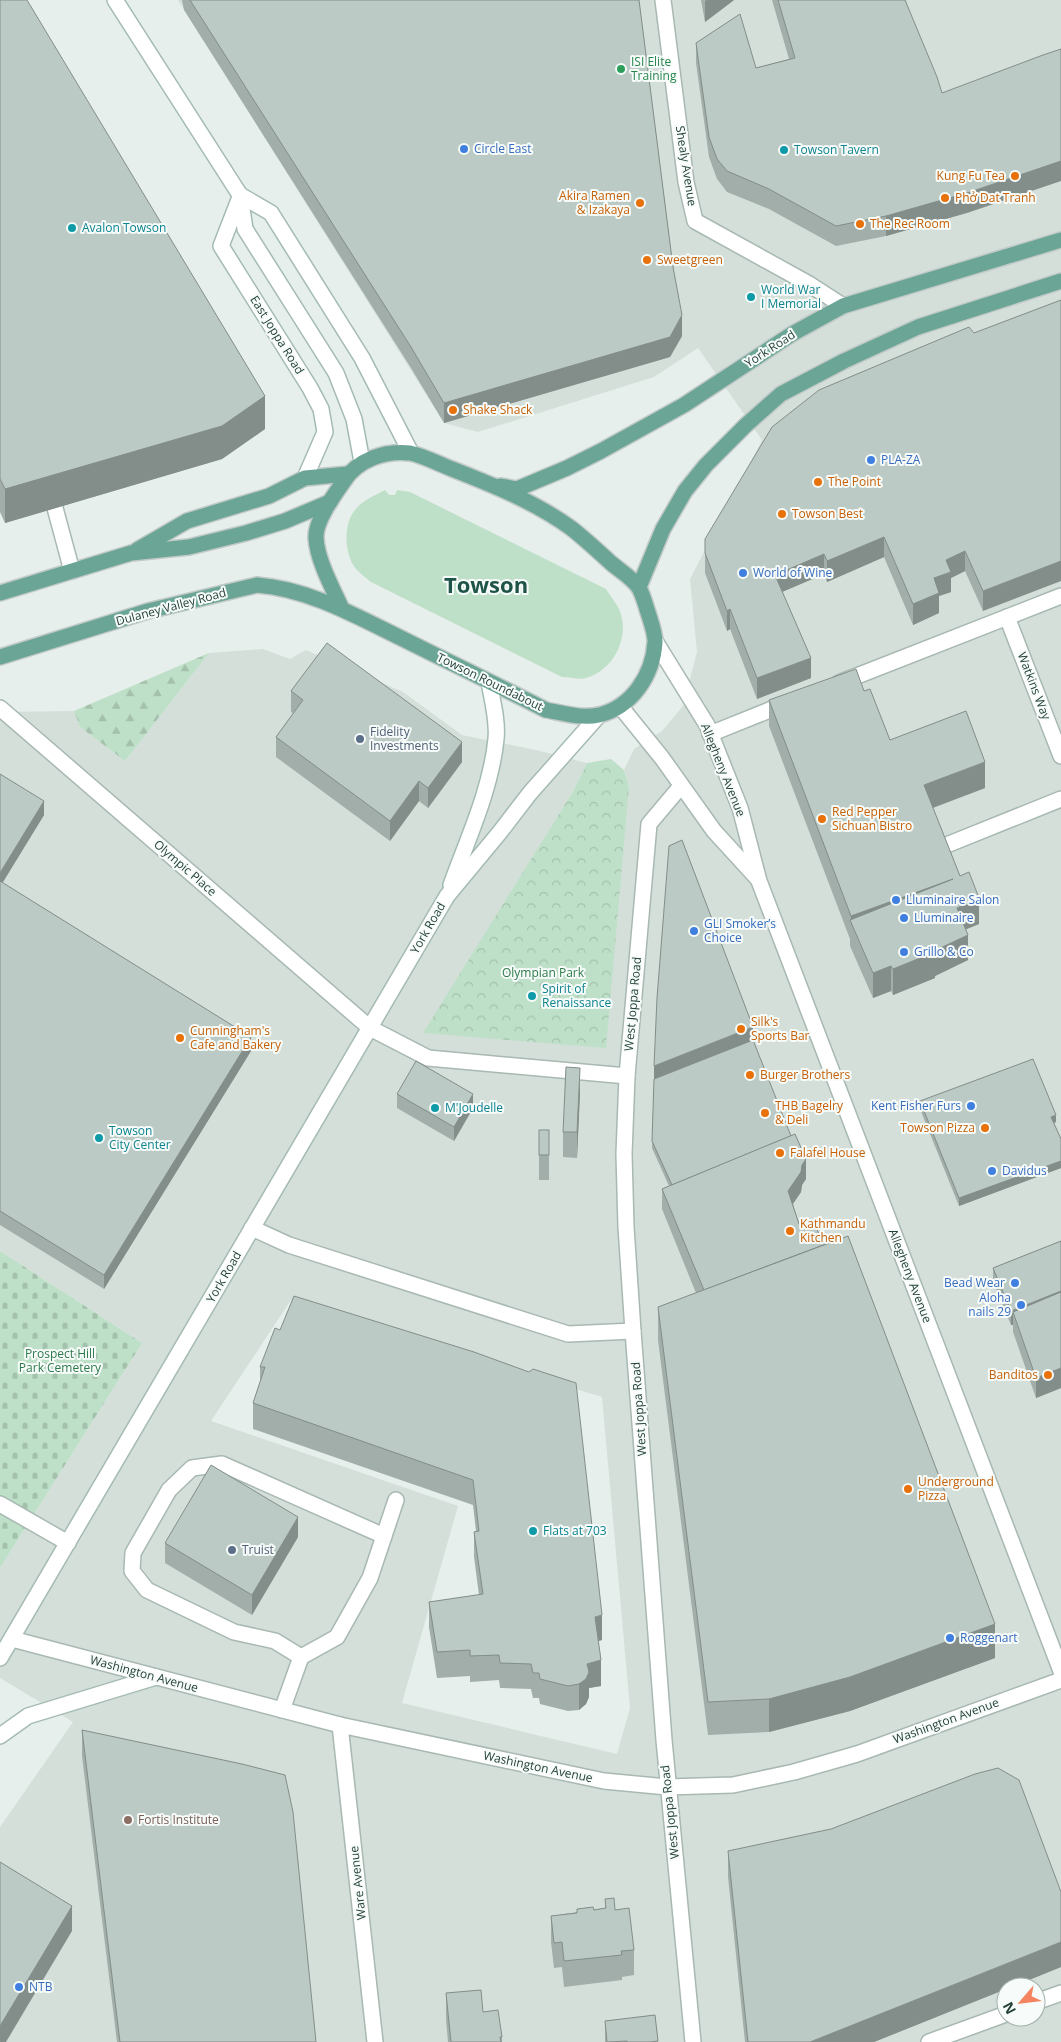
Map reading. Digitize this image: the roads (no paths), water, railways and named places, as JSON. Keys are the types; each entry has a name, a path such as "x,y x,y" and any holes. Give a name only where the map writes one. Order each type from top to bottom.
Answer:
{"main road":[{"name":"York Road","path":"494,485 517,488 567,468 601,451 684,405 792,334 843,306 1061,240"},
{"path":"342,609 324,570 316,537 319,523 330,502 348,474 362,462 373,457 410,454 494,485 537,507 570,528 639,587 663,529 685,491 712,458 746,424 781,394 844,360 918,327 1061,281"},
{"path":"131,553 188,521 268,496 305,478 348,474"},
{"path":"0,593 131,553 189,546 246,533 284,522 330,502"},
{"name":"Dulaney Valley Road","path":"0,656 148,611 257,585 272,586 305,594 342,609"},
{"name":"Towson Roundabout","path":"342,609 546,710 579,716 599,715 620,706 633,696 643,684 650,663 655,641 651,621 639,587"}],"street":[{"path":"115,0 240,195 245,229 336,373 354,419 362,462"},
{"name":"Shealy Avenue","path":"663,0 686,182 695,221 809,284 843,306"},
{"path":"240,195 271,213 350,339 410,454"},
{"name":"East Joppa Road","path":"240,195 221,246 310,388 321,409 325,432 305,478"},
{"path":"55,508 72,571"},
{"path":"826,688 1061,596"},
{"name":"Watkins Way","path":"1007,617 1061,756"},
{"name":"Allegheny Avenue","path":"655,641 707,725 740,808 759,881 1061,1671"},
{"name":"York Road","path":"447,896 491,768 496,737 489,682"},
{"path":"710,734 799,698"},
{"name":"Allegheny Avenue","path":"620,706 662,758 714,831 759,881"},
{"name":"Olympic Place","path":"0,708 370,1028 428,1058 626,1076"},
{"name":"York Road","path":"0,1658 447,896 500,832 530,792 599,715"},
{"name":"West Joppa Road","path":"681,786 649,824 626,1076 624,1154 626,1227 633,1331 667,1787 693,2042"},
{"path":"949,844 1061,799"},
{"path":"252,1228 289,1245 568,1334 633,1331"},
{"path":"301,1657 275,1641 234,1632 147,1590 132,1571 133,1553 169,1490 192,1468 222,1464 384,1536"},
{"path":"282,1710 301,1657 337,1637 370,1578 396,1500"},
{"path":"0,1504 68,1543"},
{"name":"Washington Avenue","path":"12,1638 340,1725 604,1781 667,1787 733,1785 794,1772 857,1754 1061,1680"},
{"path":"0,1736 28,1716 156,1677"},
{"name":"Ware Avenue","path":"340,1725 375,2042"},
{"path":"1046,1998 1061,1993"},
{"path":"929,2042 996,2018"}],"place":[{"name":"ISI Elite Training","path":"621,69"},
{"name":"Circle East","path":"464,149"},
{"name":"Towson Tavern","path":"784,150"},
{"name":"Kung Fu Tea","path":"1015,176"},
{"name":"Phở Dat Tranh","path":"945,198"},
{"name":"Akira Ramen & Izakaya","path":"640,203"},
{"name":"The Rec Room","path":"860,224"},
{"name":"Avalon Towson","path":"72,228"},
{"name":"Sweetgreen","path":"647,260"},
{"name":"World War I Memorial","path":"751,297"},
{"name":"Shake Shack","path":"453,410"},
{"name":"PLA-ZA","path":"871,460"},
{"name":"The Point","path":"818,482"},
{"name":"Towson Best","path":"782,514"},
{"name":"World of Wine","path":"743,573"},
{"name":"Fidelity Investments","path":"360,739"},
{"name":"Red Pepper Sichuan Bistro","path":"822,819"},
{"name":"Lluminaire Salon","path":"896,900"},
{"name":"Lluminaire","path":"904,918"},
{"name":"GLI Smoker’s Choice","path":"694,931"},
{"name":"Grillo & Co","path":"904,952"},
{"name":"Spirit of Renaissance","path":"532,996"},
{"name":"Silk's Sports Bar","path":"741,1029"},
{"name":"Cunningham's Cafe and Bakery","path":"180,1038"},
{"name":"Burger Brothers","path":"750,1075"},
{"name":"Kent Fisher Furs","path":"971,1106"},
{"name":"M'Joudelle","path":"435,1108"},
{"name":"THB Bagelry & Deli","path":"765,1113"},
{"name":"Towson Pizza","path":"985,1128"},
{"name":"Towson City Center","path":"99,1138"},
{"name":"Falafel House","path":"780,1153"},
{"name":"Davidus","path":"992,1171"},
{"name":"Kathmandu Kitchen","path":"790,1231"},
{"name":"Bead Wear","path":"1015,1283"},
{"name":"Aloha nails 29","path":"1021,1305"},
{"name":"Banditos","path":"1048,1375"},
{"name":"Underground Pizza","path":"908,1489"},
{"name":"Flats at 703","path":"533,1531"},
{"name":"Truist","path":"232,1550"},
{"name":"Roggenart","path":"950,1638"},
{"name":"Fortis Institute","path":"128,1820"},
{"name":"NTB","path":"19,1987"}],"district":[{"name":"Towson","path":"486,585"}],"park label":[{"name":"Olympian Park","path":"543,973"},
{"name":"Prospect Hill Park Cemetery","path":"60,1361"}]}
